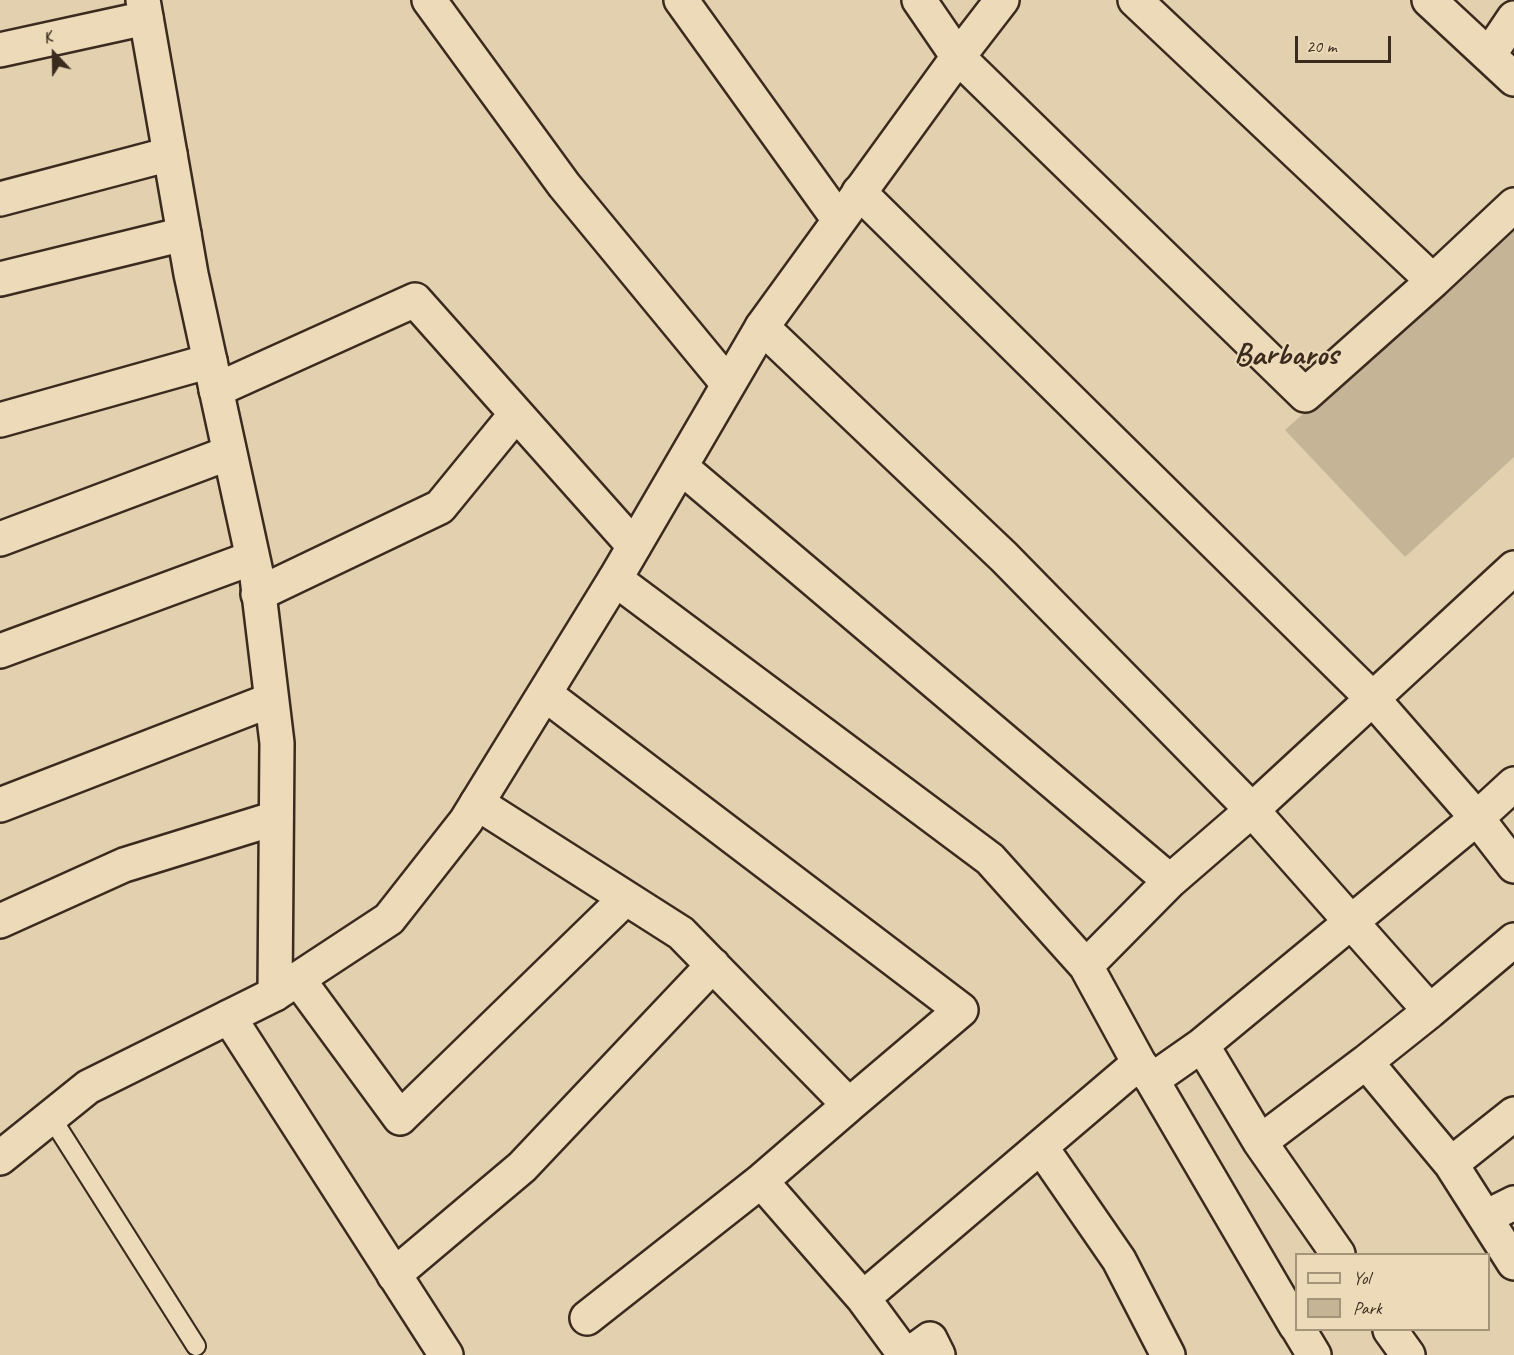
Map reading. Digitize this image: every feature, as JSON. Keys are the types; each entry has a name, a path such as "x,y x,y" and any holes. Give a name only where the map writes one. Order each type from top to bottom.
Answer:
{"street":[{"path":"429,0 564,185 728,384"},
{"path":"681,0 839,220"},
{"path":"919,0 958,57 1305,395 1514,205"},
{"path":"0,1158 88,1087 286,987 389,919 466,821 615,579 762,327 1002,0"},
{"path":"1135,0 1433,281"},
{"path":"1429,0 1514,79"},
{"path":"0,50 145,9 183,234 257,577 277,743 276,818 286,987 400,1118 626,898"},
{"path":"1489,56 1514,18"},
{"path":"0,199 170,154"},
{"path":"859,192 1373,699 1477,819 1514,866"},
{"path":"0,279 183,234"},
{"path":"0,420 213,375 415,300 634,546"},
{"path":"762,327 1004,557 1252,810 1430,1011"},
{"path":"258,594 440,507 516,414"},
{"path":"0,539 229,453"},
{"path":"681,467 1170,881"},
{"path":"0,651 252,558"},
{"path":"1086,966 1170,881 1252,810 1514,568"},
{"path":"615,579 990,859 1086,966 1145,1072 1295,1323"},
{"path":"545,694 961,1010 760,1181 586,1318"},
{"path":"0,805 271,700"},
{"path":"863,1298 1041,1147 1145,1072 1202,1045 1477,819 1514,784"},
{"path":"477,803 681,933 849,1105"},
{"path":"0,921 124,865 276,818"},
{"path":"1260,1142 1366,1062 1514,940"},
{"path":"394,1275 522,1167 713,966"},
{"path":"229,1017 446,1355"},
{"path":"1202,1045 1260,1142 1337,1253"},
{"path":"1366,1062 1451,1164 1500,1210 1514,1263"},
{"path":"1451,1164 1514,1114"},
{"path":"1041,1147 1119,1260 1168,1355"},
{"path":"760,1181 863,1298 907,1355 930,1339 938,1355"},
{"path":"1300,1331 1314,1355"},
{"path":"1391,1331 1408,1355"}],"lane":[{"path":"51,1117 195,1346"}],"green space":[{"path":"1514,225 1514,457 1405,557 1285,430"}],"district":[{"name":"Barbaros","path":"1286,356"}]}
